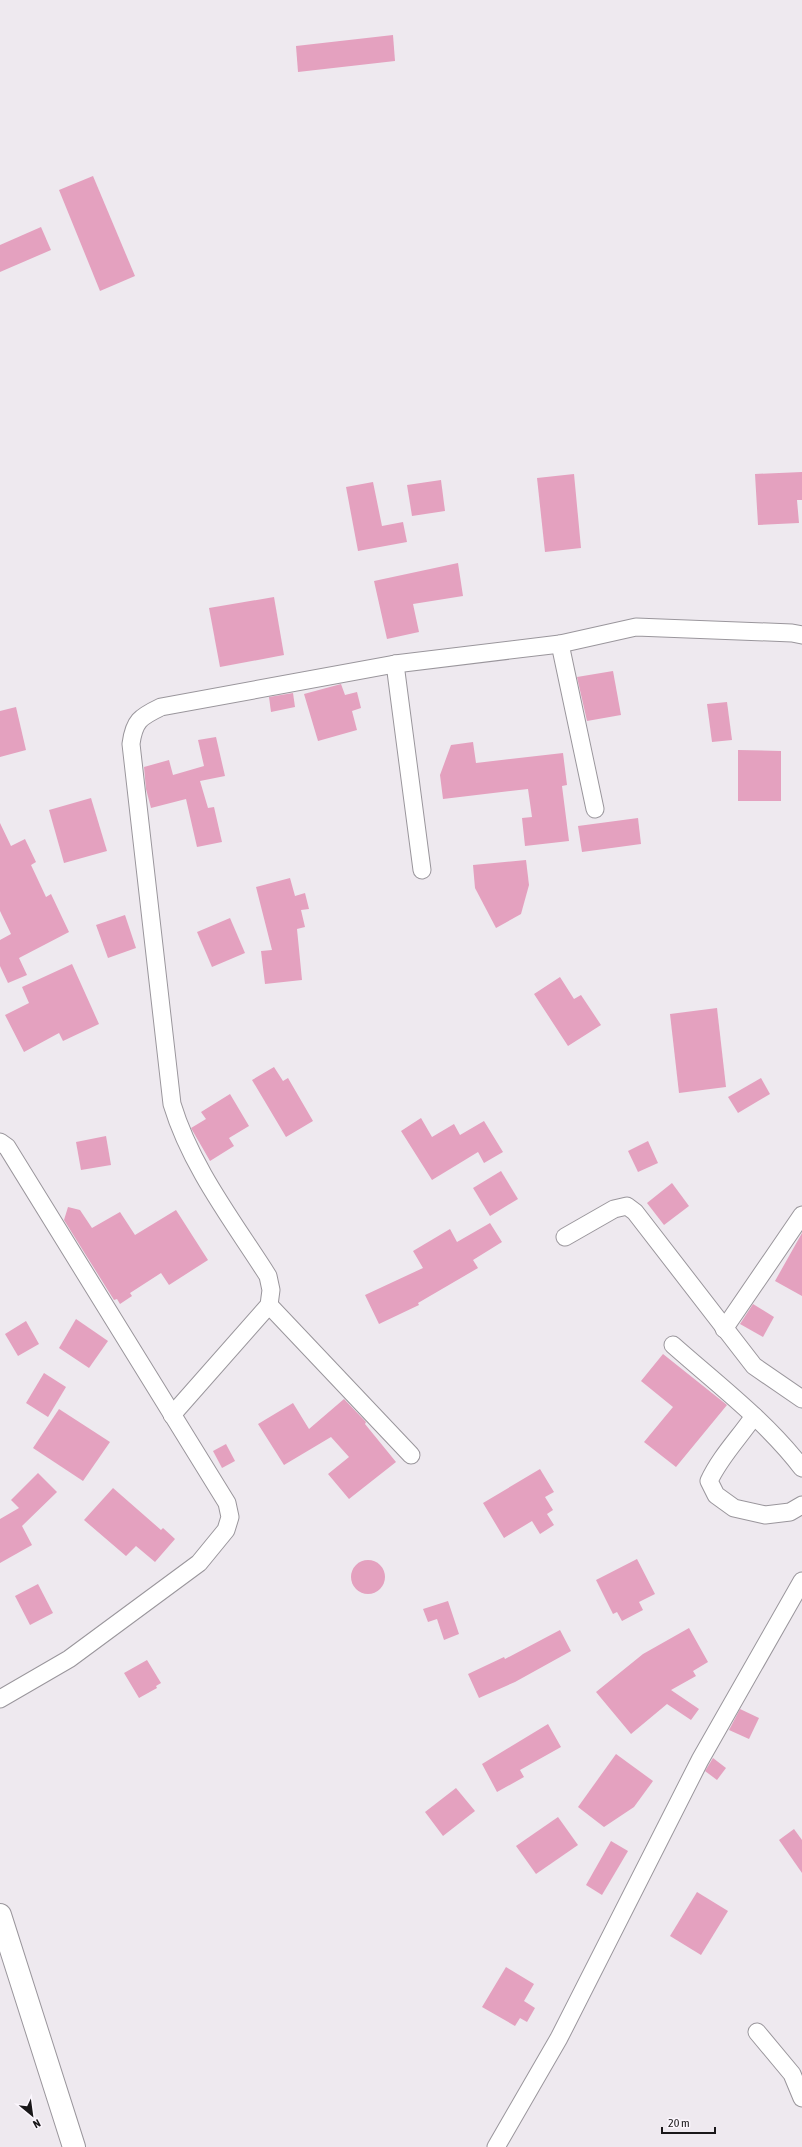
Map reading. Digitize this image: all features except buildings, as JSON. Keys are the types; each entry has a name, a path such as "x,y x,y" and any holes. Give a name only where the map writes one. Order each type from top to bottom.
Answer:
{"main road":[{"path":"0,1916 74,2147"}],"street":[{"path":"172,1415 269,1306 271,1290 268,1276 193,1158 180,1131 172,1104 131,744 133,727 146,714 161,707 396,664 560,644 636,627 784,632 802,635"},
{"path":"560,644 595,809"},
{"path":"396,664 422,870"},
{"path":"0,1142 7,1147 227,1503 230,1517 226,1530 199,1563 193,1568 69,1659 0,1699"},
{"path":"565,1237 614,1210 627,1206 635,1212 754,1366 802,1400"},
{"path":"724,1329 802,1215"},
{"path":"269,1306 411,1455"},
{"path":"673,1345 754,1416 786,1447 802,1468"},
{"path":"754,1416 716,1467 709,1481 716,1495 734,1508 765,1515 790,1512 802,1505"},
{"path":"496,2147 559,2038 700,1760 796,1596 802,1581"},
{"path":"757,2032 792,2074 802,2098"}]}
